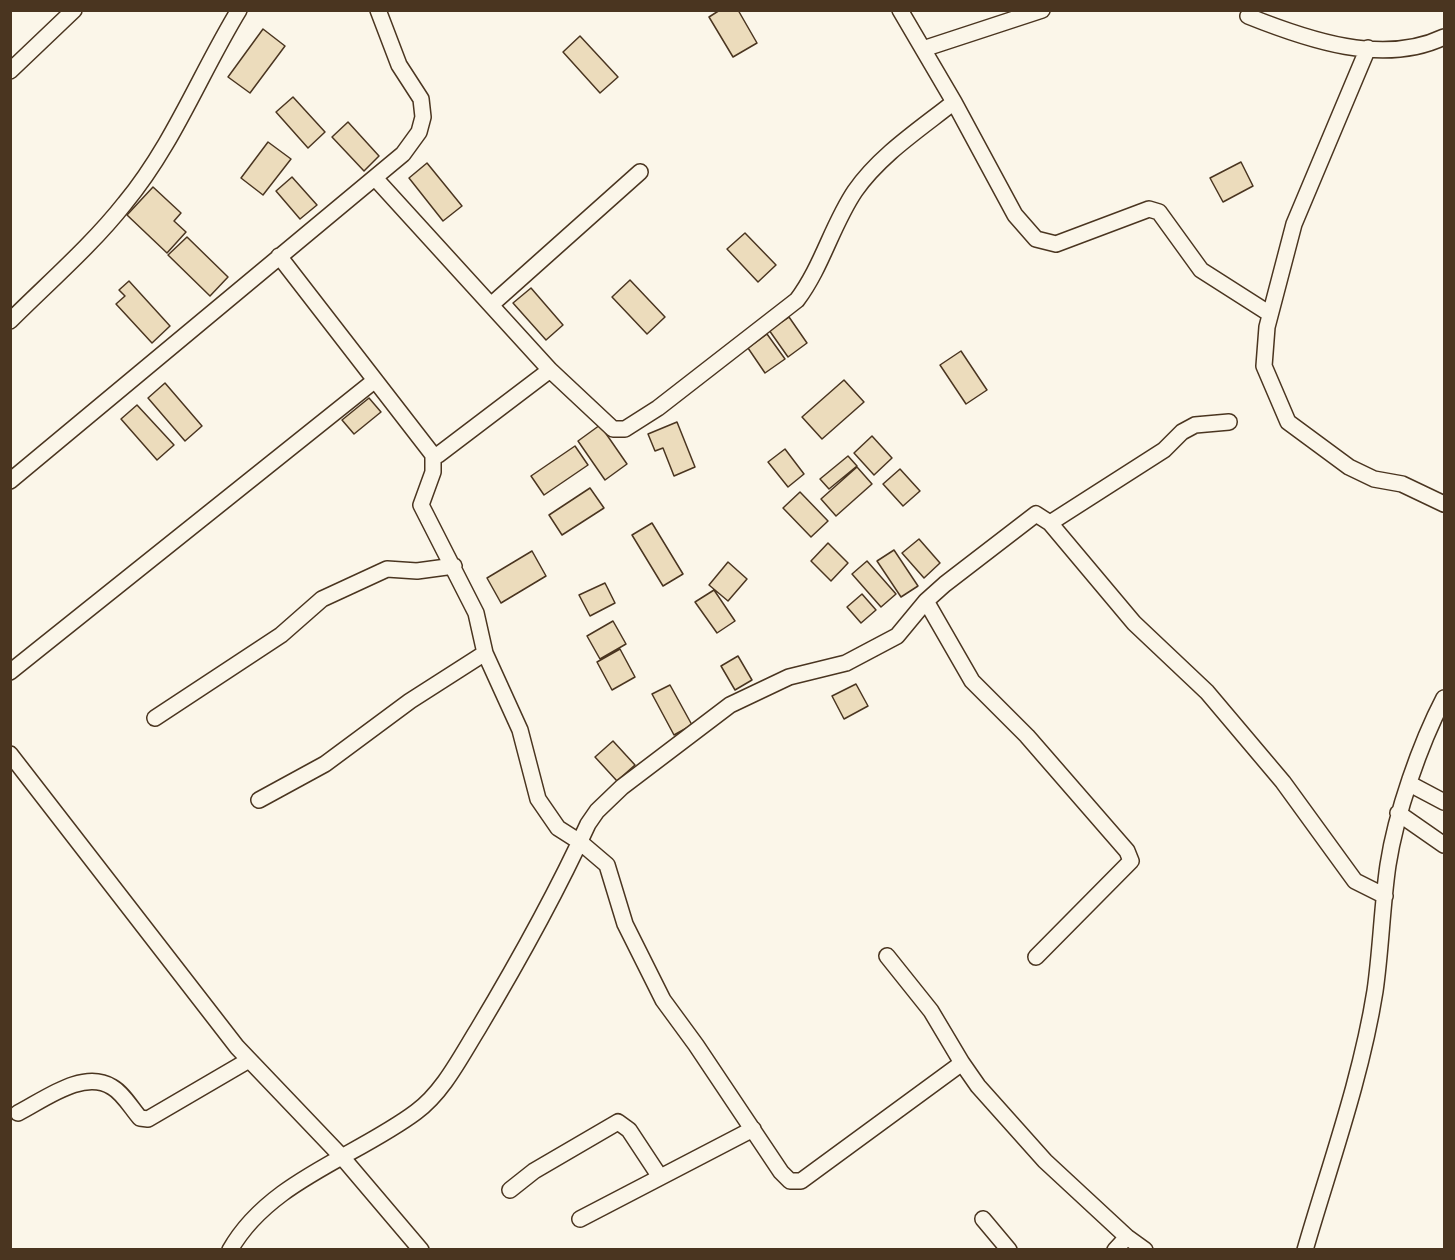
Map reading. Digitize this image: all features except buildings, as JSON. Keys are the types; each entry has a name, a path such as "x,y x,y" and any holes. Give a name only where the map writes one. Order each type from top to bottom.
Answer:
{"street":[{"path":"10,71 74,10"},
{"path":"10,321 125,204 191,101 221,39 239,10"},
{"path":"10,481 359,188 375,178 403,154 419,132 423,117 421,99 399,65 378,10"},
{"path":"900,10 954,102 1015,215 1035,239 1056,244 1149,209 1154,210 1159,212 1201,270 1270,314"},
{"path":"923,49 1042,10"},
{"path":"1248,16 1294,34 1368,48 1393,50 1423,47 1444,37"},
{"path":"1368,48 1294,224 1270,314 1264,366 1288,422 1348,467 1374,479 1402,484 1444,504"},
{"path":"375,178 550,370 613,429 625,429 658,408 797,300 808,285 856,190 900,145 954,102"},
{"path":"491,305 640,172"},
{"path":"279,256 433,455 433,472 421,505 476,613 485,653 520,730 538,799 558,828 580,842 607,865 625,924 663,1000 782,1173 790,1180 801,1181 962,1063"},
{"path":"433,455 438,456 550,370"},
{"path":"10,672 374,381"},
{"path":"1050,523 1164,450 1182,432 1195,425 1229,422"},
{"path":"230,1250 257,1215 291,1189 417,1112 446,1081 514,968 597,811 622,787 730,705 789,677 846,663 897,636 926,601 1036,514 1050,523 1134,623 1214,701 1283,782 1355,881 1385,896"},
{"path":"155,718 281,635 322,599 387,568 417,571 454,566"},
{"path":"926,601 972,681 1027,736 1127,850 1131,861 1036,957"},
{"path":"259,800 325,764 410,701 485,653"},
{"path":"1305,1250 1362,1053 1374,991 1398,813 1432,722 1444,698"},
{"path":"10,754 249,1060 342,1157 421,1250"},
{"path":"1410,784 1444,802"},
{"path":"1398,813 1444,845"},
{"path":"887,956 931,1011 962,1063 1045,1161 1126,1237 1145,1250"},
{"path":"18,1113 77,1083 91,1081 114,1088 140,1118 148,1119 249,1060"},
{"path":"510,1190 534,1171 618,1122 629,1130 660,1177"},
{"path":"580,1219 753,1129"},
{"path":"983,1219 1009,1250"},
{"path":"1115,1250 1126,1237"}]}
